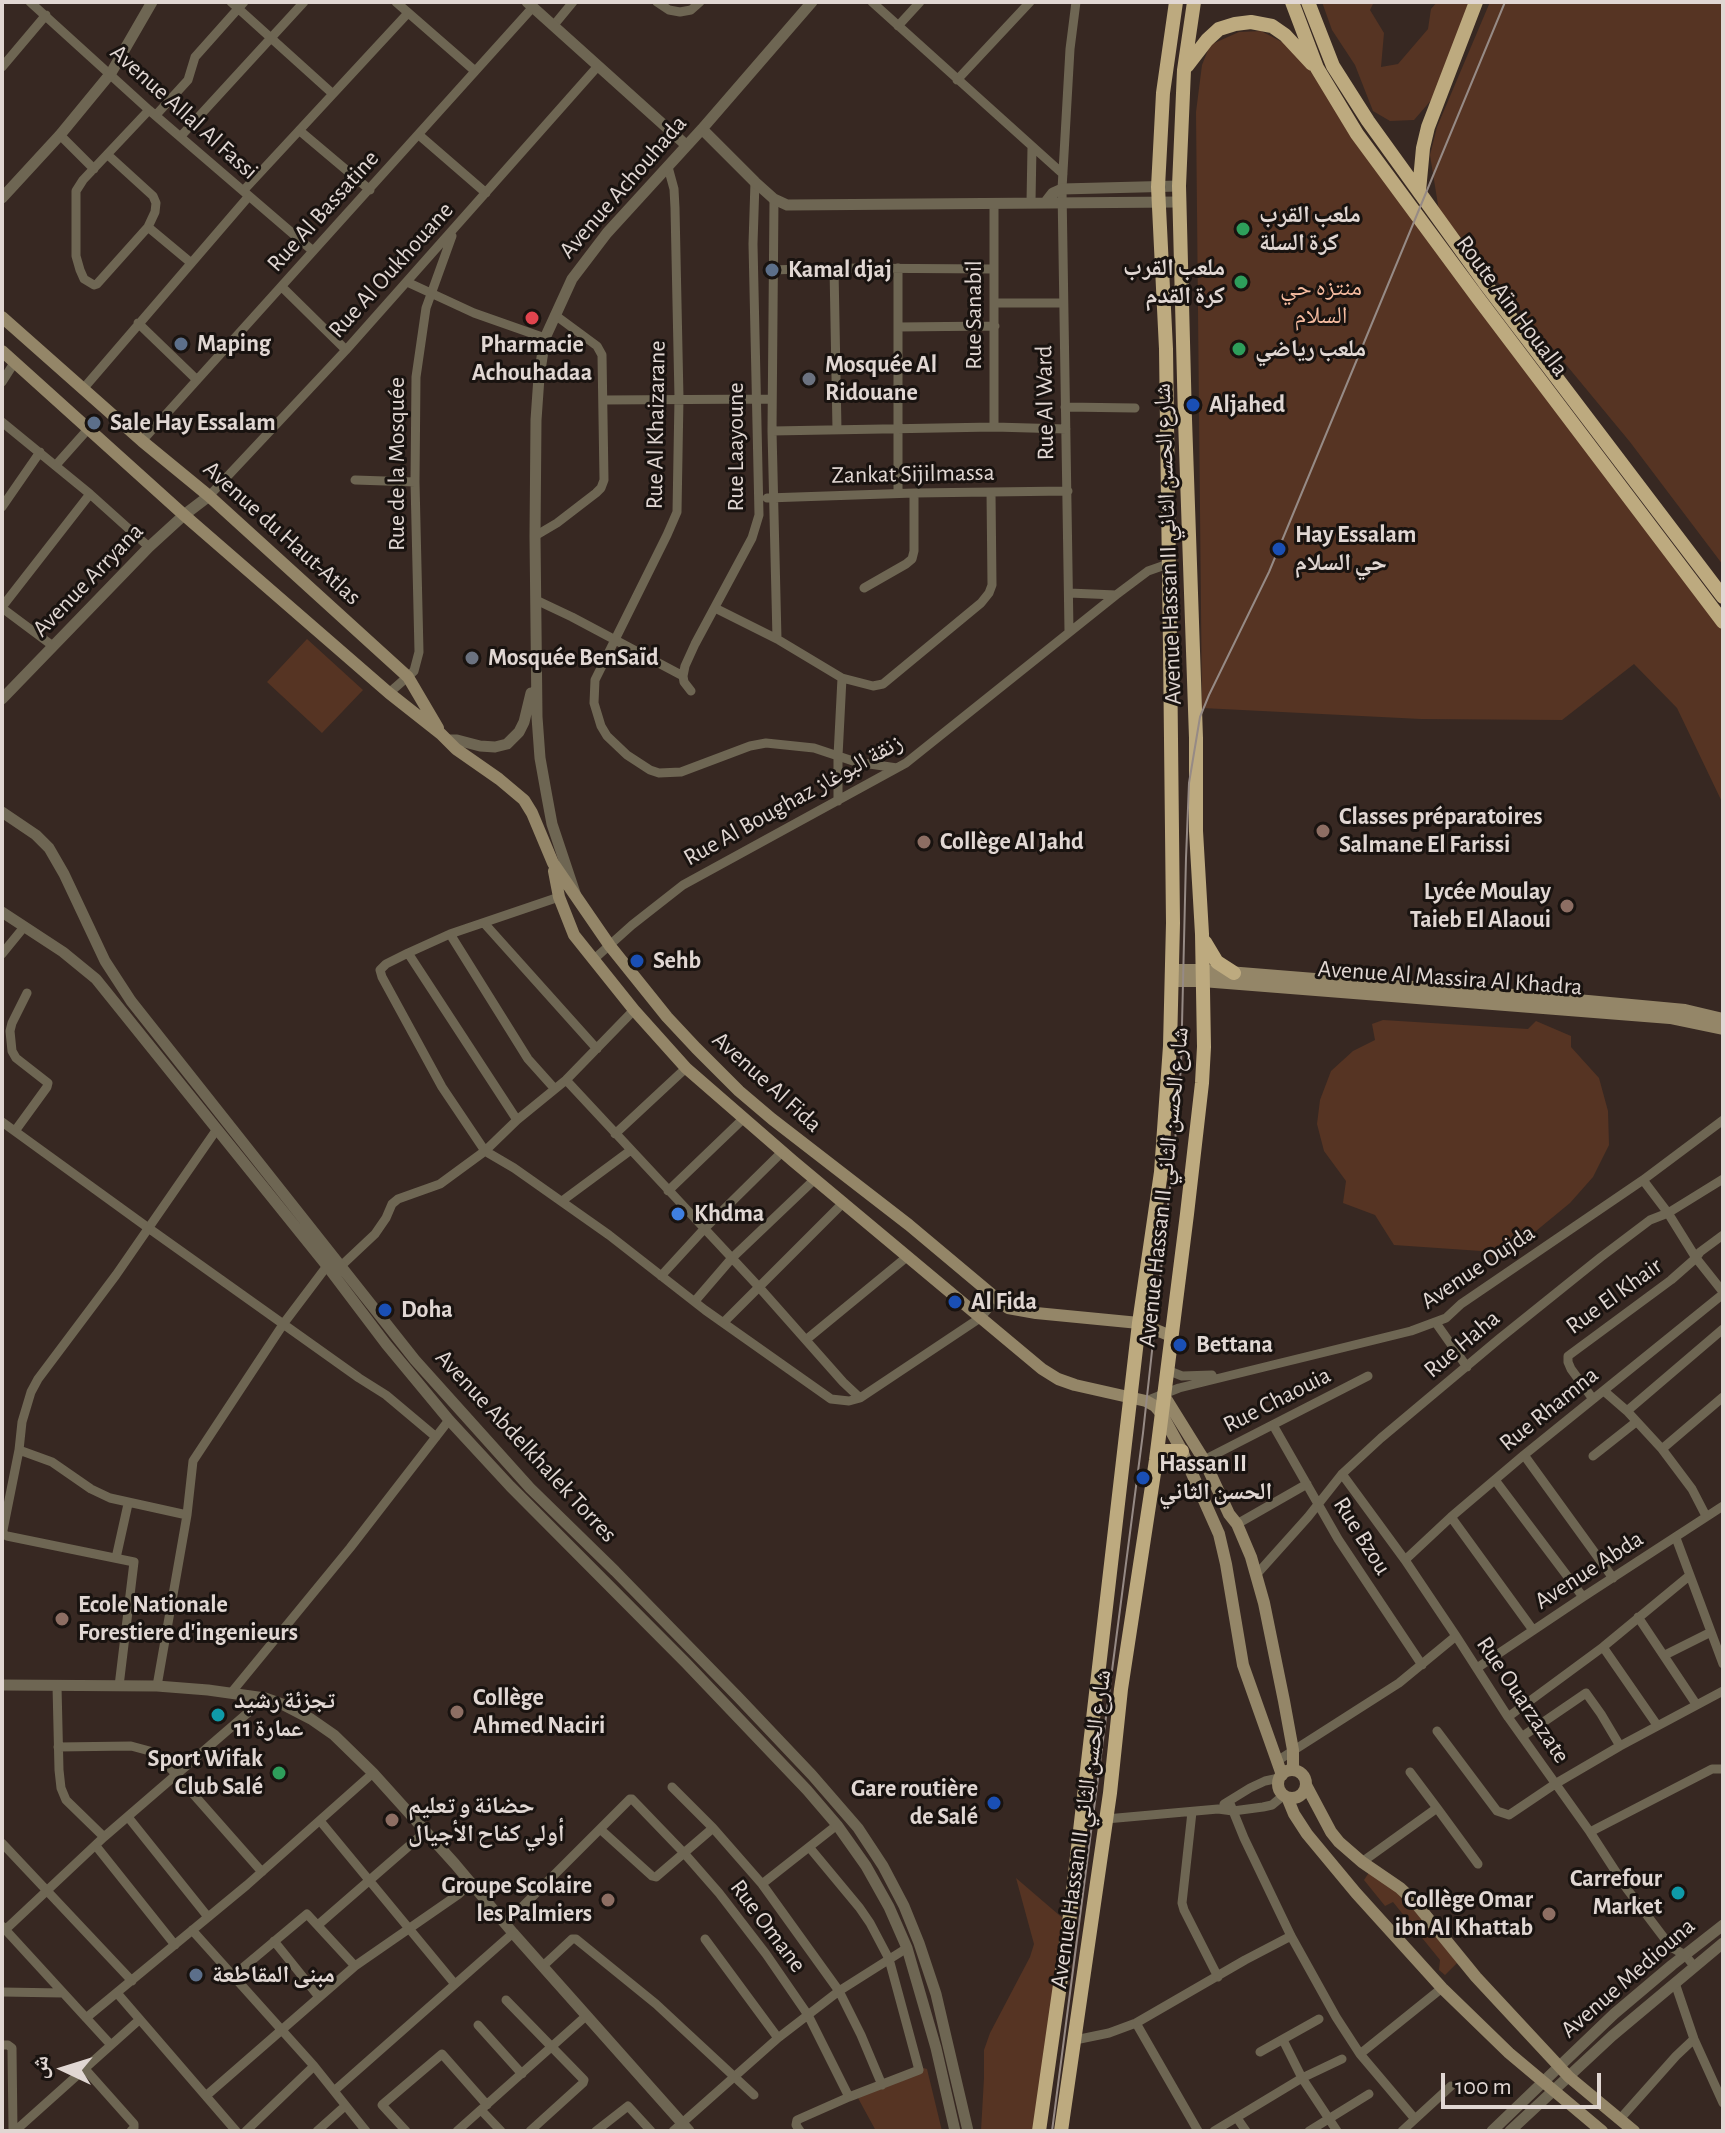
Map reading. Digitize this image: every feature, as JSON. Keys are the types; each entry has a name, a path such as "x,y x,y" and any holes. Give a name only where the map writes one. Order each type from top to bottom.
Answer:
{"highway":[{"name":"Avenue Hassan II شارع الحسن الثاني","path":"1039,2131 1071,1908 1139,1323 1161,1172 1170,1046 1172,786 1166,349 1158,187 1163,93 1176,2"},
{"name":"Avenue Hassan II شارع الحسن الثاني","path":"1061,2131 1106,1819 1121,1689 1156,1460 1202,1083 1202,934 1196,831 1196,738 1179,202 1184,70 1194,2"},
{"name":"Route Aïn Houalla","path":"1292,2 1317,68 1374,158 1723,622"},
{"name":"Route Aïn Houalla","path":"1308,2 1326,51 1368,121 1493,294 1723,597"},
{"path":"1419,191 1428,127 1476,2"},
{"path":"1184,70 1219,29 1251,22 1272,26 1285,35 1317,68"},
{"path":"1202,934 1217,962 1234,973"},
{"path":"1156,1460 1166,1451 1182,1451"}],"main road":[{"name":"Avenue du Haut-Atlas","path":"2,317 209,496 408,677 444,737"},
{"name":"Avenue du Haut-Atlas","path":"2,351 389,693 472,762 524,800 553,863"},
{"path":"553,863 577,900 561,903"},
{"name":"Avenue Al Fida","path":"553,863 561,903 574,935 634,1010 686,1068 1042,1369 1075,1385 1146,1401"},
{"name":"Avenue Al Fida","path":"577,900 667,1017 739,1091 810,1151 909,1225 1008,1308 1139,1323 1171,1336"},
{"name":"Avenue Al Massira Al Khadra","path":"1202,976 1234,973 1615,1004 1685,1010 1723,1019"},
{"name":"Avenue Al Massira Al Khadra","path":"1172,976 1202,976 1670,1018 1723,1029"},
{"path":"893,1243 909,1225"},
{"path":"1163,1394 1204,1460 1229,1514 1237,1524 1256,1575 1293,1750 1279,1789 1286,1796 1299,1824 1442,1988 1553,2092 1602,2131"},
{"path":"1146,1401 1161,1413 1182,1451 1219,1534 1243,1665 1277,1761 1285,1774 1304,1777 1339,1842 1414,1901 1476,1977 1569,2077 1634,2131"},
{"path":"1286,1796 1301,1794 1306,1785"}],"street":[{"name":"Avenue Allal Al Fassi","path":"30,2 313,251"},
{"path":"2,198 111,73 152,2"},
{"path":"181,136 304,2"},
{"path":"396,2 475,71"},
{"path":"554,25 573,2"},
{"path":"657,2 669,10 680,12 691,10 700,2"},
{"name":"Avenue Achouhada","path":"536,672 536,420 545,338 572,279 591,253 812,2"},
{"path":"872,2 1063,174"},
{"path":"898,26 920,2"},
{"path":"957,80 1030,2"},
{"name":"Rue Al Ward","path":"1069,631 1062,189 1070,49 1076,2"},
{"path":"108,155 155,199 155,212 148,227 97,284 90,284 84,279 76,256 75,198 79,184 108,155 152,112 188,80 195,57 238,4 333,94"},
{"path":"530,5 686,145"},
{"name":"Rue Al Bassatine","path":"142,441 419,135 530,5"},
{"path":"83,389 300,131 408,13"},
{"path":"2,67 46,15"},
{"name":"Rue Al Oukhouane","path":"209,496 346,350 598,66"},
{"path":"702,129 774,199 787,205 1179,202"},
{"path":"300,131 370,190"},
{"path":"60,135 94,169"},
{"path":"419,135 486,193"},
{"path":"1031,202 1032,147"},
{"name":"Rue Al Khaizarane","path":"668,167 675,199 679,398 677,512 595,680 594,703 601,726 627,755 659,773 681,772 766,743 814,748 856,762 897,768"},
{"name":"Rue Laayoune","path":"683,676 695,644 752,538 759,515 753,244 755,182"},
{"path":"1046,202 1053,193 1062,189 1179,186"},
{"path":"774,199 772,431 777,639"},
{"name":"Rue Sanabil","path":"994,203 994,427"},
{"path":"148,227 190,262"},
{"name":"Rue de la Mosquée","path":"408,677 414,671 419,652 416,377 430,293 455,229"},
{"path":"834,268 837,430"},
{"path":"898,268 898,493"},
{"path":"772,270 994,269"},
{"path":"407,282 474,313 545,338"},
{"path":"282,287 346,350"},
{"path":"994,303 1063,303"},
{"path":"535,536 577,508 603,484 602,355 591,341 555,315"},
{"path":"138,323 197,380"},
{"path":"898,327 995,326"},
{"path":"2,382 14,363"},
{"path":"603,400 772,399"},
{"path":"1065,407 1135,408"},
{"path":"2,422 149,547"},
{"path":"772,431 994,427 1066,429"},
{"path":"56,465 89,428"},
{"path":"4,501 40,452"},
{"path":"355,480 415,482"},
{"name":"Zankat Sijilmassa","path":"760,499 898,493 1068,491"},
{"path":"715,608 777,639 842,678 873,686 883,684 985,600 992,585 991,492"},
{"path":"864,588 912,559 914,493"},
{"path":"53,646 2,608 90,494"},
{"name":"Avenue Arryana","path":"2,699 149,547 209,496"},
{"name":"Rue Al Boughaz زنقة البوغاز","path":"593,960 683,885 912,759 1116,595 1148,571 1168,564"},
{"path":"1069,593 1116,595"},
{"path":"536,600 683,676 685,686 691,691"},
{"name":"Avenue du Haut-Atlas","path":"444,737 480,746 507,744 524,722 536,672"},
{"name":"Avenue Al Fida","path":"536,672 540,758 547,797 552,824 577,900"},
{"path":"389,693 408,677"},
{"path":"838,801 842,678"},
{"name":"Avenue Abdelkhalek Torres","path":"2,812 36,835 49,848 105,961 131,1001 415,1360 487,1443 770,1731 858,1828 897,1893 919,1943 936,1994 968,2131"},
{"path":"561,903 450,934 386,964 380,970 442,1087 485,1151 562,1201 831,1399 849,1401 860,1398 980,1318 997,1299"},
{"name":"Avenue Abdelkhalek Torres","path":"2,912 63,952 96,979 449,1420 807,1790 837,1825 866,1866 907,1948 936,2048 955,2131"},
{"path":"484,923 597,1049"},
{"path":"2,954 24,927"},
{"path":"450,934 528,1059 554,1088"},
{"path":"408,953 517,1120"},
{"path":"15,1131 48,1083 16,1058 12,1051 12,1023 27,993"},
{"path":"341,1266 375,1234 392,1204 440,1184 485,1151 566,1080 634,1010"},
{"path":"615,1134 686,1068"},
{"path":"566,1080 860,1398"},
{"path":"668,1191 743,1119"},
{"name":"Avenue Oujda","path":"1146,1401 1223,1375 1291,1361 1436,1323 1643,1180 1723,1120"},
{"path":"2,1122 386,1395 436,1437"},
{"path":"119,1686 134,1565 132,1561 5,1535 3,1530 27,1403 38,1379 116,1275 217,1129"},
{"path":"562,1201 631,1150"},
{"path":"661,1276 782,1152"},
{"path":"695,1301 732,1258 815,1179"},
{"name":"Rue Haha","path":"1256,1575 1363,1453 1601,1257 1650,1220 1668,1213 1723,1179"},
{"path":"1643,1180 1723,1293"},
{"path":"724,1322 844,1202"},
{"name":"Rue El Khair","path":"1593,1399 1571,1369 1568,1356 1671,1280 1723,1235"},
{"path":"807,1339 908,1256"},
{"path":"157,1686 187,1515 193,1461 284,1323 327,1266"},
{"name":"Rue Rhamna","path":"1405,1560 1524,1455 1723,1293"},
{"path":"1436,1323 1467,1367"},
{"path":"1627,1411 1723,1329"},
{"name":"Avenue Oujda","path":"1167,1370 1182,1376 1223,1375"},
{"name":"Rue Chaouia","path":"1204,1460 1368,1376"},
{"path":"1604,1391 1662,1449 1692,1489 1706,1516"},
{"path":"1662,1449 1723,1397"},
{"path":"231,1693 350,1548 449,1420"},
{"path":"1593,1456 1636,1422"},
{"name":"Rue Bzou","path":"1273,1425 1338,1539 1422,1665"},
{"path":"19,1450 52,1462 101,1495 128,1504 187,1515"},
{"path":"1524,1455 1613,1578"},
{"name":"Rue Ouarzazate","path":"1342,1474 1405,1560 1508,1717 1627,1889 1671,1947 1685,1955 1694,1966"},
{"path":"1495,1480 1583,1597"},
{"path":"1237,1524 1307,1484"},
{"path":"116,1558 128,1504"},
{"name":"Avenue Abda","path":"1477,1668 1723,1506"},
{"path":"1451,1517 1533,1630"},
{"path":"1676,1538 1723,1664"},
{"path":"1508,1717 1603,1647 1689,1576"},
{"path":"1638,1617 1696,1704"},
{"path":"1665,1655 1711,1632"},
{"path":"1277,1761 1399,1683 1456,1636"},
{"path":"1603,1647 1657,1725"},
{"path":"2,1685 157,1686 265,1698 301,1714 334,1735 373,1773 471,1883 681,2129 778,2038 839,1991 907,1948"},
{"path":"57,1686 60,1779 66,1800 104,1837"},
{"path":"1437,1731 1500,1813 1509,1815 1620,1746 1723,1691"},
{"path":"1523,1736 1586,1693 1620,1746"},
{"path":"111,2045 4,1928 265,1698"},
{"path":"58,1747 131,1746 157,1753 262,1872"},
{"path":"1590,1832 1712,1769 1723,1769"},
{"path":"1410,1772 1478,1864"},
{"path":"86,2018 321,1822 373,1773"},
{"path":"1218,1809 1250,1788 1285,1774"},
{"path":"672,1787 762,1884 839,1991 882,2085"},
{"path":"1106,1819 1218,1809 1233,1811 1272,1805 1286,1796"},
{"name":"Rue Omane","path":"600,1829 632,1799 684,1853 766,1954 808,2015 849,2097"},
{"path":"1229,1801 1291,1936 1336,2017 1360,2054 1415,2119"},
{"path":"1362,1862 1437,1808"},
{"path":"1192,1812 1182,1903 1218,1977"},
{"path":"128,1817 208,1917"},
{"path":"321,1822 454,1983"},
{"path":"762,1884 837,1825"},
{"path":"334,2091 509,1929 600,1829 656,1877 713,1828"},
{"path":"318,1925 425,1832"},
{"path":"2,1843 132,1981"},
{"path":"96,1846 175,1945"},
{"path":"800,2131 797,2120 919,2070 889,1959 859,1907 810,1848"},
{"path":"207,2095 355,1966 471,1883"},
{"path":"233,1976 308,1915 355,1966"},
{"name":"Avenue Mediouna","path":"1492,2131 1614,2014 1723,1925"},
{"path":"192,1930 314,2066 366,2131"},
{"path":"1075,2040 1136,2023 1291,1936"},
{"path":"543,1966 574,1938 656,2004 754,2095"},
{"path":"705,1939 778,2038"},
{"path":"274,1941 319,1997"},
{"name":"Avenue Mediouna","path":"1510,2131 1612,2036 1723,1943"},
{"path":"1671,1947 1672,1965 1694,2039 1723,2103"},
{"path":"1360,2054 1442,1988"},
{"path":"2,1992 63,1993"},
{"path":"117,1993 236,2131"},
{"path":"506,2000 584,2082 530,2131"},
{"path":"458,2131 586,2016"},
{"path":"1260,2052 1319,2019"},
{"path":"14,2131 139,2020"},
{"path":"1136,2023 1198,2131"},
{"path":"478,2025 522,2074"},
{"path":"1620,2119 1694,2039"},
{"path":"1283,2040 1302,2078 1337,2131"},
{"path":"2,2045 12,2048 14,2131"},
{"path":"406,2131 382,2105 442,2054 501,2131"},
{"path":"1214,2131 1302,2078 1342,2059"},
{"path":"246,2131 314,2066"},
{"path":"85,2069 134,2124 132,2130"},
{"path":"1402,2131 1451,2086"},
{"path":"1309,2131 1369,2094"},
{"path":"317,2131 345,2106"},
{"path":"596,2131 627,2106 651,2131"},
{"path":"1237,2118 1246,2131"}],"green space":[{"path":"1322,2 1374,2 1370,10 1384,33 1381,67 1398,64 1428,29 1431,9 1437,2 1472,2 1433,98 1414,120 1390,121 1373,111 1355,65 1332,30"},
{"path":"1490,2 1723,2 1723,565 1630,442 1439,211 1430,155 1437,127"},
{"name":"منتزه حي السلام","path":"1261,31 1284,43 1310,67 1723,613 1723,804 1677,708 1634,664 1562,720 1421,719 1202,708 1196,112 1202,65 1210,45 1239,32"},
{"path":"307,639 363,690 322,733 267,682"},
{"path":"1383,1020 1528,1029 1536,1021 1571,1036 1571,1047 1599,1078 1608,1111 1609,1145 1593,1177 1570,1203 1536,1231 1516,1239 1493,1258 1481,1251 1394,1245 1375,1215 1343,1203 1346,1181 1324,1151 1317,1124 1320,1100 1331,1071 1353,1051 1375,1040 1372,1024"},
{"path":"1370,1871 1400,1891 1458,1962 1445,1975 1439,1970 1440,1960 1393,1902 1385,1906 1364,1880"},
{"path":"1016,1878 1066,1921 1037,2131 981,2131 984,2050 1034,1944"},
{"path":"920,2067 927,2069 942,2131 876,2131 858,2098"}],"tram line":[{"path":"1052,2131 1143,1433 1175,1142 1181,1066 1189,783 1200,717 1269,572 1505,2"}],"place":[{"name":"ملعب القرب كرة السلة","path":"1243,229"},
{"name":"Kamal djaj","path":"772,270"},
{"name":"ملعب القرب كرة القدم","path":"1241,282"},
{"name":"Pharmacie Achouhadaa","path":"532,318"},
{"name":"Maping","path":"181,344"},
{"name":"ملعب رياضي","path":"1239,349"},
{"name":"Mosquée Al Ridouane","path":"809,379"},
{"name":"Aljahed","path":"1193,405"},
{"name":"Sale Hay Essalam","path":"94,423"},
{"name":"Hay Essalam حي السلام","path":"1279,549"},
{"name":"Mosquée BenSaïd","path":"472,658"},
{"name":"Classes préparatoires Salmane El Farissi","path":"1323,831"},
{"name":"Collège Al Jahd","path":"924,842"},
{"name":"Lycée Moulay Taieb El Alaoui","path":"1567,906"},
{"name":"Sehb","path":"637,961"},
{"name":"Khdma","path":"678,1214"},
{"name":"Al Fida","path":"955,1302"},
{"name":"Doha","path":"385,1310"},
{"name":"Bettana","path":"1180,1345"},
{"name":"Hassan II الحسن الثاني","path":"1143,1478"},
{"name":"Ecole Nationale Forestiere d'ingenieurs","path":"62,1619"},
{"name":"Collège Ahmed Naciri","path":"457,1712"},
{"name":"تجزئة رشيد عمارة 11","path":"218,1715"},
{"name":"Sport Wifak Club Salé","path":"279,1773"},
{"name":"Gare routière de Salé","path":"994,1803"},
{"name":"حضانة و تعليم أولي كفاح الأجيال","path":"392,1820"},
{"name":"Carrefour Market","path":"1678,1893"},
{"name":"Groupe Scolaire les Palmiers","path":"608,1900"},
{"name":"Collège Omar ibn Al Khattab","path":"1549,1914"},
{"name":"مبنى المقاطعة","path":"196,1975"}]}
